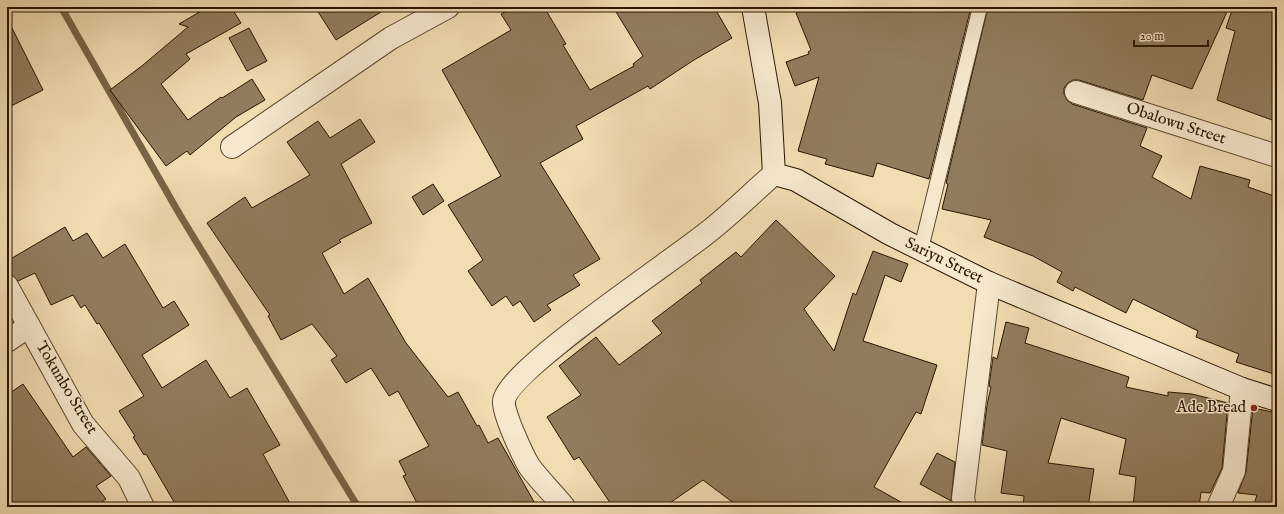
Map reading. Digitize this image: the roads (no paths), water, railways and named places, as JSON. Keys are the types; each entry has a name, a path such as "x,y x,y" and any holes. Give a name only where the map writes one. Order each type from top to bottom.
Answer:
{"street":[{"path":"232,147 391,38 448,7"},
{"path":"564,507 528,465 505,413 504,401 508,390 539,359 605,308 708,233 774,174 770,103 753,7"},
{"name":"Obalowu Street","path":"1076,92 1277,156"},
{"name":"Sariyu Street","path":"774,174 796,180 890,234 989,283 1242,389 1277,400"},
{"path":"960,504 989,283"},
{"name":"Tokunbo Street","path":"7,286 83,424 129,478 143,507"},
{"path":"7,341 28,326"},
{"path":"1218,507 1234,471 1242,389"}],"lane":[{"path":"920,249 980,7"}],"waterway":[{"path":"61,7 180,215 358,507"}],"place":[{"name":"Ade Bread","path":"1254,408"}]}
